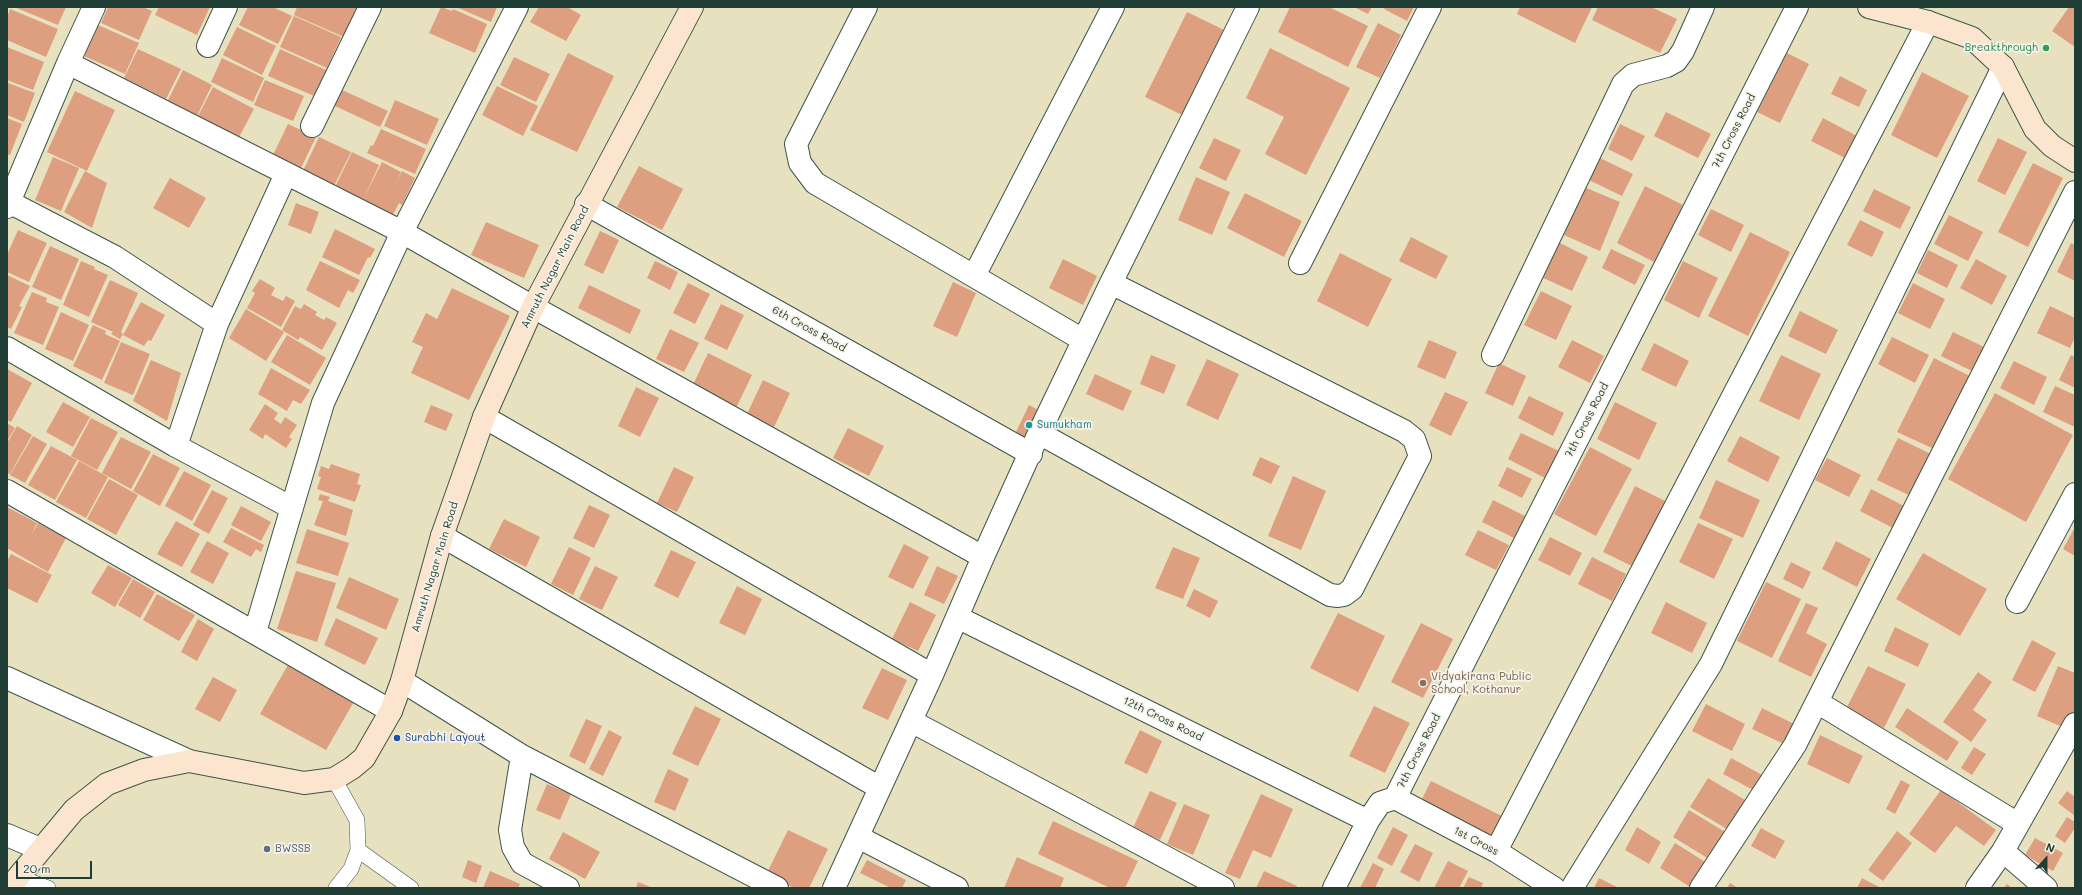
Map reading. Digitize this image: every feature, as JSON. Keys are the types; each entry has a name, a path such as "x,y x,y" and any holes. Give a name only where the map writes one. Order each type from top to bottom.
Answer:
{"main road":[{"name":"Amruth Nagar Main Road","path":"13,883 74,810 107,784 144,770 189,761 304,783 334,779 352,768 364,758 392,711 402,681 442,536 484,417 533,307 586,204 692,7"},
{"path":"1869,7 1928,22 1972,38 2003,67 2035,129 2052,146 2075,161"}],"street":[{"path":"94,7 68,63 8,205 115,258 217,324"},
{"path":"208,46 226,7"},
{"path":"312,126 370,7"},
{"path":"255,632 323,403 402,232 517,7"},
{"path":"866,7 796,144 800,163 815,183 1083,340"},
{"path":"974,276 1113,7"},
{"path":"1300,263 1430,7"},
{"path":"1492,355 1623,84 1633,75 1667,66 1676,61 1703,7"},
{"name":"7th Cross Road","path":"1334,888 1368,821 1380,803 1396,798 1797,7"},
{"path":"834,888 932,675 982,557 1031,454 1039,433 1242,9"},
{"path":"1496,851 1928,22"},
{"path":"68,63 402,232 533,307 982,557"},
{"path":"1572,888 1711,664 2003,67"},
{"path":"176,446 217,324 286,174"},
{"path":"1701,888 1795,745 2075,192"},
{"name":"6th Cross Road","path":"586,204 1031,454"},
{"path":"1039,433 1330,595 1338,596 1344,595 1352,589 1420,456 1414,439 1404,431 1111,283"},
{"path":"7,348 176,446 292,508"},
{"path":"484,417 932,675"},
{"path":"7,491 392,711"},
{"path":"2017,602 2075,494"},
{"path":"442,536 880,788"},
{"name":"12th Cross Road","path":"957,617 1368,821"},
{"path":"7,678 189,761"},
{"path":"402,681 522,756 777,888"},
{"path":"1817,702 2018,824"},
{"path":"911,721 1223,888"},
{"path":"1976,888 2002,851 2072,738"},
{"path":"522,756 510,830 513,847 522,863 568,888"},
{"name":"1st Cross","path":"1396,798 1496,851 1554,888"},
{"path":"7,834 40,849"},
{"path":"858,837 957,888"},
{"path":"2002,851 2046,888"}],"lane":[{"path":"334,779 356,820 358,850 351,869 336,888"},
{"path":"358,850 411,888"},
{"path":"13,883 48,888"}],"building":[{"path":"14,7 66,7 58,25"},
{"path":"108,7 143,7 152,11 139,40 101,23"},
{"path":"159,7 210,7 197,35 155,15"},
{"path":"248,7 273,7 292,16 278,44 239,25"},
{"path":"297,7 357,7 344,37 294,15"},
{"path":"441,7 452,11 453,9 487,24 475,53 429,33"},
{"path":"456,7 497,7 491,22"},
{"path":"539,7 567,7 581,15 566,41 530,22"},
{"path":"1290,7 1329,7 1368,26 1348,67 1278,32"},
{"path":"1354,7 1372,7 1368,14"},
{"path":"1385,7 1414,7 1407,21 1384,9"},
{"path":"1520,7 1592,7 1575,43 1517,14"},
{"path":"1598,7 1651,7 1677,19 1660,53 1592,20"},
{"path":"2069,7 2075,7 2075,47 2052,31"},
{"path":"10,9 58,29 46,57 7,40 7,18"},
{"path":"1187,12 1224,30 1182,115 1145,97"},
{"path":"294,16 341,37 327,68 280,47"},
{"path":"1378,23 1401,35 1380,78 1356,67"},
{"path":"98,25 139,43 125,74 84,56"},
{"path":"237,27 276,46 262,75 223,55"},
{"path":"7,47 44,62 33,90 7,80"},
{"path":"1270,48 1350,88 1306,175 1265,154 1284,117 1246,98"},
{"path":"138,49 181,69 166,99 124,78"},
{"path":"280,49 326,70 314,96 268,76"},
{"path":"568,53 614,76 577,152 530,130"},
{"path":"1787,53 1809,64 1780,123 1757,112"},
{"path":"514,57 550,74 536,102 500,85"},
{"path":"222,58 264,78 253,102 211,82"},
{"path":"183,70 212,85 197,116 167,102"},
{"path":"1922,72 1969,96 1937,158 1891,135"},
{"path":"1840,76 1867,90 1859,107 1831,94"},
{"path":"265,80 304,96 293,121 254,105"},
{"path":"8,83 35,93 24,122 7,115"},
{"path":"497,86 538,106 523,136 482,115"},
{"path":"213,87 254,109 239,137 198,116"},
{"path":"340,89 388,111 380,127 333,105"},
{"path":"75,91 115,110 87,171 47,152"},
{"path":"395,100 439,119 427,145 384,126"},
{"path":"1666,112 1711,134 1698,158 1654,136"},
{"path":"7,118 22,124 10,155 7,154"},
{"path":"1823,118 1859,137 1847,159 1811,141"},
{"path":"288,124 301,130 302,128 317,135 301,168 273,155"},
{"path":"1620,124 1645,136 1632,161 1608,149"},
{"path":"381,129 426,149 415,174 367,153 371,145 373,146"},
{"path":"319,137 351,152 334,186 303,171"},
{"path":"1214,138 1241,150 1226,181 1199,168"},
{"path":"1998,138 2027,152 2005,195 1977,181"},
{"path":"352,152 379,165 363,200 335,187"},
{"path":"53,157 79,168 61,211 35,200"},
{"path":"1600,158 1633,174 1622,196 1589,180"},
{"path":"382,162 401,172 394,187 402,171 415,178 402,205 399,203 393,215 363,200"},
{"path":"2033,163 2063,178 2028,247 1998,232"},
{"path":"639,166 683,189 662,230 617,207"},
{"path":"85,171 107,183 92,228 64,212"},
{"path":"1196,177 1230,192 1212,235 1178,220"},
{"path":"170,178 206,198 189,228 153,208"},
{"path":"1645,186 1683,205 1654,262 1617,243"},
{"path":"1584,187 1620,202 1600,251 1564,235"},
{"path":"1874,189 1911,207 1900,229 1863,211"},
{"path":"1245,193 1302,221 1284,257 1227,228"},
{"path":"296,203 319,212 311,234 288,225"},
{"path":"1711,209 1744,225 1731,252 1698,235"},
{"path":"1949,215 1983,232 1968,261 1934,244"},
{"path":"1860,220 1884,232 1872,257 1847,245"},
{"path":"486,222 539,245 524,278 471,255"},
{"path":"335,229 375,249 370,258 368,257 359,275 322,257"},
{"path":"18,230 47,243 29,282 7,272 7,255"},
{"path":"600,231 619,240 603,274 584,265"},
{"path":"1750,232 1790,252 1748,336 1708,316"},
{"path":"1411,237 1448,256 1436,279 1399,261"},
{"path":"1556,241 1588,257 1572,291 1539,276"},
{"path":"2071,243 2075,245 2075,281 2057,272"},
{"path":"50,246 79,259 61,300 32,287"},
{"path":"1611,249 1645,265 1635,285 1602,268"},
{"path":"1928,250 1958,265 1947,288 1917,273"},
{"path":"1340,253 1392,279 1368,327 1317,301"},
{"path":"1063,259 1097,276 1083,305 1049,288"},
{"path":"1976,259 2007,276 1992,305 1960,288"},
{"path":"81,261 108,275 89,317 63,305"},
{"path":"320,261 360,280 353,293 348,290 339,308 306,290"},
{"path":"655,261 678,272 670,290 647,278"},
{"path":"1683,261 1718,278 1699,318 1664,300"},
{"path":"7,275 30,286 19,306 22,307 11,329 7,327"},
{"path":"260,279 275,288 271,295 283,301 286,296 295,301 281,327 247,308 255,293 252,291"},
{"path":"110,280 138,293 121,332 123,334 120,339 111,334 113,332 91,322"},
{"path":"953,282 976,293 957,337 933,326"},
{"path":"688,283 710,294 695,324 673,313"},
{"path":"1913,283 1945,299 1930,329 1898,313"},
{"path":"589,285 641,310 630,334 578,308"},
{"path":"452,288 510,316 469,400 411,373 423,347 412,342 426,313 437,319"},
{"path":"1541,291 1572,306 1556,340 1524,325"},
{"path":"32,292 47,298 46,302 59,307 43,345 14,333"},
{"path":"141,302 165,315 151,341 148,340 144,346 123,335"},
{"path":"304,304 317,312 315,315 324,320 326,317 337,323 322,350 300,337 298,340 282,330 295,306 301,309"},
{"path":"721,304 744,315 727,350 704,339"},
{"path":"2050,306 2075,318 2075,337 2070,348 2037,333"},
{"path":"246,309 284,332 266,361 229,338"},
{"path":"1800,311 1838,330 1826,354 1788,336"},
{"path":"61,312 89,325 73,361 45,349"},
{"path":"93,325 106,331 105,334 120,341 102,380 73,366"},
{"path":"670,329 699,343 684,372 656,359"},
{"path":"1953,332 1984,347 1972,371 1941,356"},
{"path":"287,335 326,358 310,385 271,362"},
{"path":"1892,337 1929,355 1915,383 1878,364"},
{"path":"1429,340 1457,352 1445,379 1417,367"},
{"path":"1572,340 1604,356 1590,383 1558,367"},
{"path":"121,342 150,354 133,395 104,383"},
{"path":"1654,343 1689,361 1676,387 1641,370"},
{"path":"708,353 752,375 735,410 691,389"},
{"path":"1151,355 1176,365 1164,394 1140,384"},
{"path":"1781,355 1821,374 1799,420 1759,401"},
{"path":"2071,355 2075,357 2075,388 2059,380"},
{"path":"1934,358 1970,376 1934,449 1897,432"},
{"path":"1207,359 1239,374 1218,420 1186,405"},
{"path":"151,360 181,373 167,421 133,401"},
{"path":"2014,361 2047,377 2034,405 2000,388"},
{"path":"1499,363 1526,376 1513,406 1485,393"},
{"path":"271,368 310,390 301,404 293,400 287,411 258,394"},
{"path":"7,369 32,383 11,422 7,420"},
{"path":"1095,374 1132,391 1123,411 1086,394"},
{"path":"763,380 790,393 774,427 747,414"},
{"path":"2055,386 2075,395 2075,427 2043,412"},
{"path":"636,387 659,398 640,437 618,426"},
{"path":"1445,392 1468,402 1451,436 1429,425"},
{"path":"1995,393 2073,435 2026,522 1948,479"},
{"path":"1529,396 1564,413 1553,436 1518,418"},
{"path":"63,402 90,417 73,447 46,432"},
{"path":"1615,402 1657,423 1639,460 1597,439"},
{"path":"265,404 278,413 274,419 281,424 285,417 297,425 289,437 292,439 286,448 265,434 263,439 249,430"},
{"path":"431,405 453,414 446,431 424,422"},
{"name":"Sumukham","path":"1029,405 1044,413 1029,446 1013,438"},
{"path":"91,418 118,432 97,470 71,456"},
{"path":"7,423 15,428 7,441"},
{"path":"17,426 32,435 10,474 7,473 7,443"},
{"path":"848,428 884,446 869,476 833,458"},
{"path":"1521,433 1559,451 1545,478 1508,459"},
{"path":"33,436 47,444 25,483 10,475"},
{"path":"1740,436 1780,457 1768,482 1727,461"},
{"path":"121,437 151,452 131,489 102,473"},
{"path":"1898,438 1935,456 1915,498 1877,480"},
{"path":"51,446 77,460 55,500 28,485"},
{"path":"1590,447 1632,469 1596,536 1554,514"},
{"path":"153,454 180,468 160,506 133,491"},
{"path":"1260,457 1280,466 1271,484 1252,475"},
{"path":"1827,458 1861,475 1849,497 1815,480"},
{"path":"79,461 108,477 86,518 56,502"},
{"path":"331,464 360,474 357,484 361,485 355,502 317,489 321,477 318,476 321,466 329,469"},
{"path":"674,467 694,477 677,512 657,503"},
{"path":"1507,467 1532,479 1522,498 1498,486"},
{"path":"184,471 211,485 192,521 165,506"},
{"path":"1293,476 1326,491 1301,550 1268,536"},
{"path":"109,479 138,495 116,535 87,519"},
{"path":"1716,480 1760,500 1743,538 1699,518"},
{"path":"1635,486 1673,505 1640,570 1603,552"},
{"path":"1871,489 1904,506 1893,528 1860,511"},
{"path":"212,490 228,498 209,534 193,525"},
{"path":"320,494 330,497 328,501 353,510 346,536 314,525 323,501 318,500"},
{"path":"1493,500 1525,516 1514,538 1482,522"},
{"path":"589,505 610,515 594,548 573,538"},
{"path":"241,506 271,522 261,541 231,525"},
{"path":"7,507 37,523 31,536 38,523 66,538 48,572 7,548"},
{"path":"504,519 540,537 526,567 489,549"},
{"path":"176,521 200,534 182,567 157,554"},
{"path":"1698,523 1733,539 1714,579 1679,562"},
{"path":"2075,527 2075,556 2063,549"},
{"path":"231,528 264,545 261,552 256,549 251,557 223,542"},
{"path":"307,529 349,543 338,576 296,563"},
{"path":"1478,530 1509,545 1496,570 1465,555"},
{"path":"1550,537 1582,553 1570,576 1538,560"},
{"path":"207,541 229,553 213,584 190,572"},
{"path":"1836,541 1871,559 1857,587 1822,569"},
{"path":"904,544 929,557 913,589 888,577"},
{"path":"569,547 591,558 573,595 551,584"},
{"path":"1173,547 1200,558 1183,599 1155,588"},
{"path":"671,550 696,562 678,598 654,586"},
{"path":"1923,553 1987,589 1960,636 1896,599"},
{"path":"11,554 52,575 37,603 7,588 7,561"},
{"path":"1592,557 1626,574 1612,601 1578,584"},
{"path":"1791,562 1811,572 1803,589 1783,579"},
{"path":"108,565 132,578 115,607 91,593"},
{"path":"595,566 618,577 602,610 579,599"},
{"path":"937,566 958,576 944,604 924,595"},
{"path":"296,571 336,583 317,642 277,629"},
{"path":"349,577 399,599 386,630 336,608"},
{"path":"133,579 155,592 140,618 118,605"},
{"path":"1766,582 1801,599 1772,658 1737,641"},
{"path":"737,586 762,599 745,635 719,623"},
{"path":"1194,589 1218,601 1210,618 1186,606"},
{"path":"157,594 195,615 179,641 143,620"},
{"path":"910,602 936,615 918,651 892,639"},
{"path":"1666,602 1707,623 1692,653 1651,633"},
{"path":"1806,603 1818,608 1806,633 1827,644 1811,677 1778,661"},
{"path":"1338,613 1385,636 1358,692 1310,668"},
{"path":"336,618 378,638 365,665 324,645"},
{"path":"198,619 214,629 197,661 181,652"},
{"path":"1421,623 1453,639 1423,698 1391,682"},
{"path":"1895,627 1929,644 1918,667 1884,651"},
{"path":"2032,640 2056,653 2035,692 2012,680"},
{"path":"289,663 355,700 326,750 260,714"},
{"path":"1868,666 1906,684 1884,728 1846,709"},
{"path":"2058,666 2075,673 2075,711 2067,729 2037,716"},
{"path":"882,668 907,680 888,720 862,708"},
{"path":"1978,672 1992,682 1973,710 1987,720 1971,742 1943,722"},
{"path":"213,677 237,690 220,722 195,709"},
{"path":"1706,704 1745,724 1732,751 1692,731"},
{"path":"695,706 721,719 698,766 672,754"},
{"path":"1374,706 1410,723 1385,773 1349,756"},
{"path":"1762,708 1794,724 1784,744 1752,729"},
{"path":"1907,708 1959,742 1947,761 1895,727"},
{"path":"586,719 602,726 585,764 569,756"},
{"path":"609,730 622,737 603,776 589,769"},
{"path":"1140,730 1162,741 1147,774 1124,763"},
{"path":"1820,735 1863,756 1849,784 1807,764"},
{"path":"1974,747 1986,754 1972,775 1961,768"},
{"path":"1731,758 1766,777 1757,792 1723,774"},
{"path":"668,769 689,779 675,811 654,802"},
{"path":"1708,778 1745,800 1727,829 1690,807"},
{"path":"1901,780 1910,785 1895,814 1886,809"},
{"path":"1431,781 1506,818 1496,838 1421,801"},
{"path":"547,784 571,794 560,820 536,810"},
{"path":"1941,790 1996,830 1984,846 1956,826 1935,853 1909,834"},
{"path":"1150,791 1177,803 1160,840 1133,828"},
{"path":"2067,791 2075,797 2075,816 2058,803"},
{"path":"1261,794 1293,809 1271,858 1253,850 1240,879 1225,873"},
{"path":"1184,804 1210,815 1193,855 1167,844"},
{"path":"1689,810 1725,832 1709,859 1673,837"},
{"path":"2067,817 2075,822 2075,828 2065,843 2055,836"},
{"path":"1053,821 1138,861 1125,888 1110,888 1038,854"},
{"path":"1393,827 1408,835 1392,866 1377,858"},
{"path":"1637,827 1661,842 1649,864 1625,850"},
{"path":"1761,828 1785,841 1775,859 1751,846"},
{"path":"788,830 828,849 809,888 794,888 766,875"},
{"path":"1897,831 1912,843 1883,881 1868,870"},
{"path":"563,832 600,852 585,879 549,859"},
{"path":"2035,838 2063,853 2053,871 2025,855"},
{"path":"1675,843 1710,865 1692,888 1660,868"},
{"path":"1415,844 1433,853 1419,882 1400,872"},
{"path":"1017,857 1064,878 1060,888 1004,888"},
{"path":"468,860 482,866 476,883 462,877"},
{"path":"867,860 906,880 902,888 891,888 860,873"},
{"path":"1448,861 1468,871 1459,888 1434,888"},
{"path":"1373,863 1384,869 1375,888 1360,888"},
{"path":"490,871 520,884 518,888 483,888"},
{"path":"1264,871 1297,886 1296,888 1256,888"},
{"path":"1469,877 1483,883 1481,888 1463,888"},
{"path":"1599,878 1619,888 1594,888"},
{"path":"1862,878 1879,887 1857,888"},
{"path":"638,882 653,888 636,888"},
{"path":"1730,883 1738,888 1727,888"},
{"path":"2007,884 2012,888 2004,888"}],"place":[{"name":"Breakthrough","path":"2046,48"},
{"name":"Sumukham","path":"1029,425"},
{"name":"Vidyakirana Public School, Kothanur","path":"1423,683"},
{"name":"Surabhi Layout","path":"397,738"},
{"name":"BWSSB","path":"267,849"}]}
